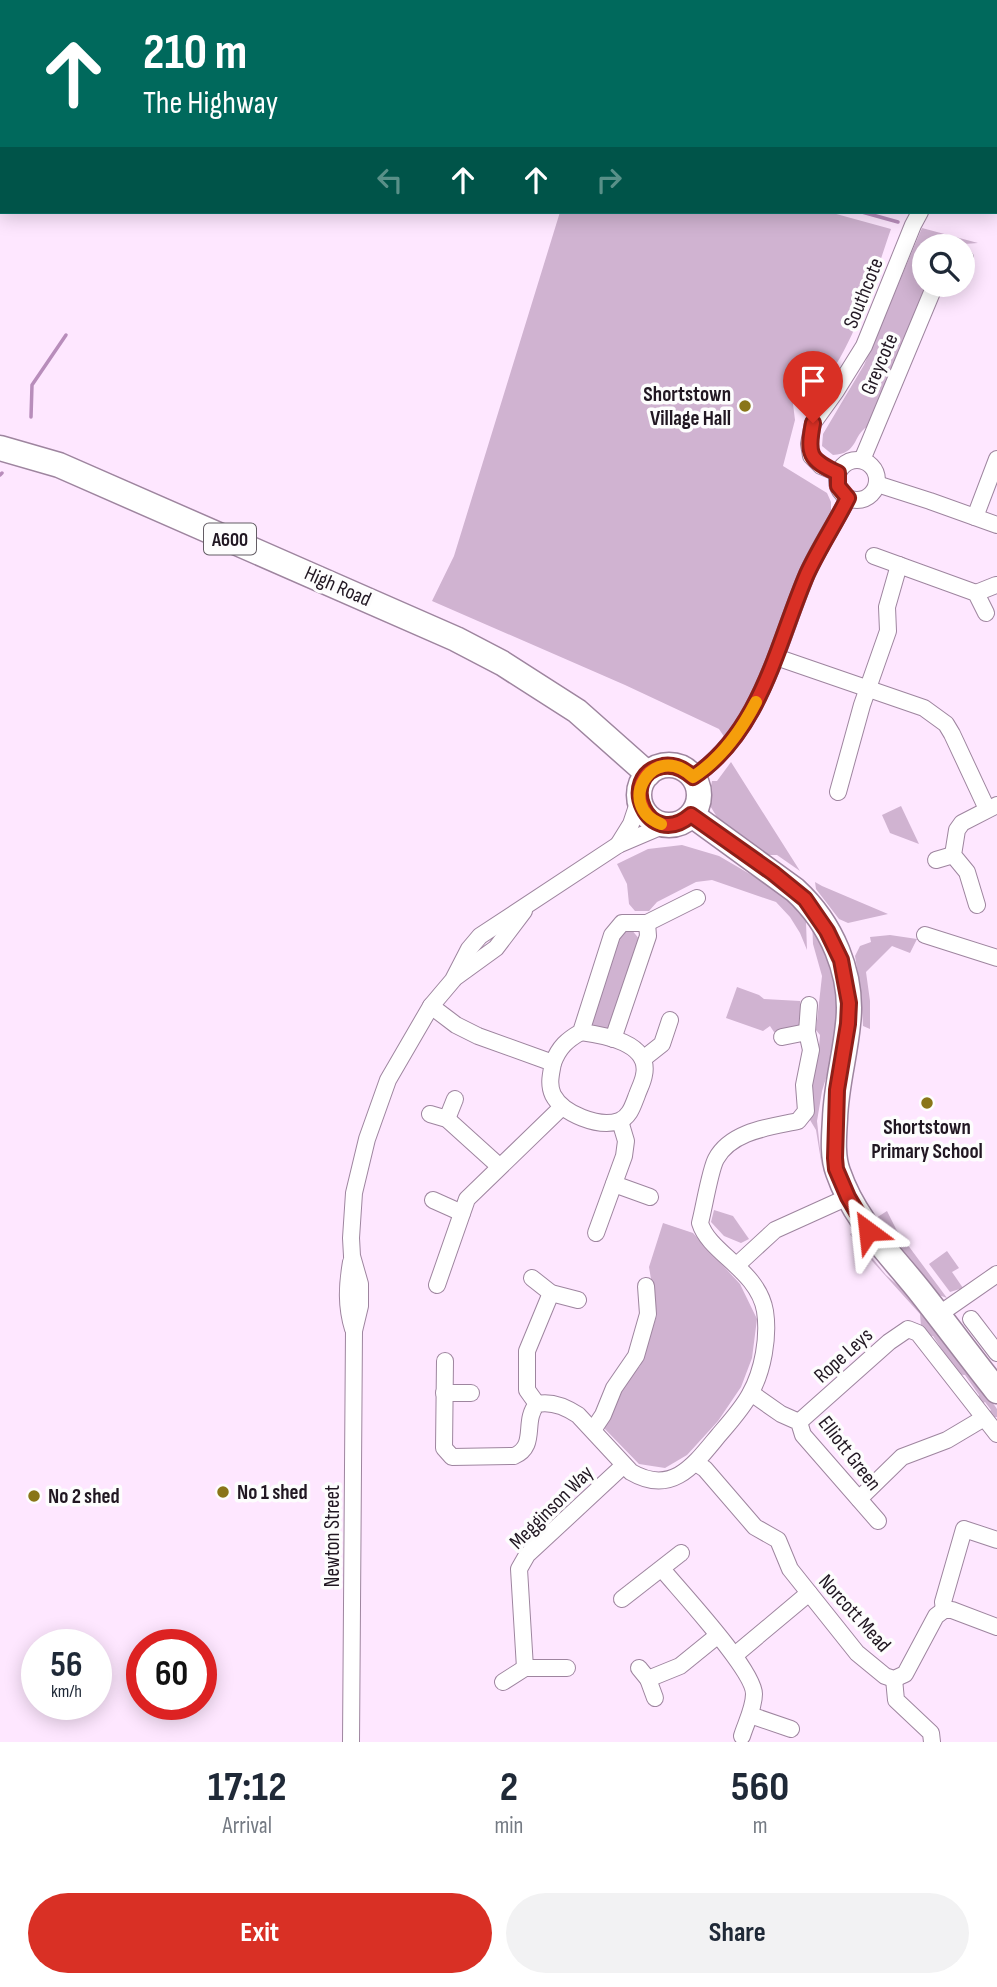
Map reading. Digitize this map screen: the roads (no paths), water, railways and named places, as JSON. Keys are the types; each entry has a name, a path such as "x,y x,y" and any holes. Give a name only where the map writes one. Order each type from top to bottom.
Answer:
{"main road":[{"name":"High Road","path":"0,448 59,465 456,639 502,663 577,711 648,774"},
{"path":"666,765 686,770 697,784 699,801 691,815 678,824 665,825 648,817 639,800 643,781 648,774 666,765"},
{"path":"691,815 805,899 827,931 841,960 849,1003 848,1024 839,1070 834,1145 836,1169 848,1197 868,1231 997,1391"}],"street":[{"name":"Southcote","path":"838,473 821,466 811,456 809,444 813,423 864,346 916,218"},
{"name":"Greycote","path":"862,460 930,297"},
{"path":"975,517 997,459"},
{"path":"862,460 875,471 877,484 872,494 865,499 848,498 838,486 838,473 849,462 862,460"},
{"path":"877,484 997,525"},
{"path":"693,777 704,770 734,737 762,690 807,575 848,498"},
{"path":"874,556 976,593 996,585"},
{"path":"838,792 868,688 888,631 887,607 898,565"},
{"path":"976,593 986,613"},
{"path":"776,657 924,708 946,724 992,807 962,823 957,830 953,855 967,872 977,905"},
{"path":"618,845 631,824 639,800"},
{"name":"Newton Street","path":"352,1742 354,1331 347,1309 347,1283 352,1256 354,1193 367,1139 388,1080 431,1006 453,980 496,948 528,906 618,845 665,825"},
{"path":"936,860 953,855"},
{"path":"581,1032 612,935 622,923 647,923 697,898"},
{"path":"613,1039 648,936 647,923"},
{"path":"925,935 997,958"},
{"path":"445,1361 444,1448 452,1457 514,1456 521,1453 529,1442 529,1416 537,1404 544,1403 569,1409 593,1430 624,1465 641,1478 667,1480 681,1475 696,1463 751,1393 761,1368 767,1325 765,1307 756,1287 703,1232 700,1223 716,1159 735,1140 755,1131 798,1121 806,1111 804,1085 811,1050 807,1032 809,1005"},
{"path":"431,1006 478,1037 553,1063"},
{"path":"643,1059 662,1044 670,1020"},
{"path":"581,1032 613,1039 637,1049 643,1059 645,1073 630,1113 620,1121 601,1123 562,1107 553,1094 550,1083 557,1052 567,1040 581,1032"},
{"path":"782,1037 807,1032"},
{"path":"447,1119 455,1099"},
{"path":"437,1285 467,1199 562,1107"},
{"path":"430,1114 447,1119 499,1166"},
{"path":"596,1233 624,1156 626,1141 620,1121"},
{"path":"614,1184 650,1197"},
{"path":"737,1265 775,1230 848,1197"},
{"path":"433,1200 462,1213"},
{"path":"938,1315 997,1274"},
{"path":"532,1278 551,1293 578,1300"},
{"path":"593,1430 603,1415 614,1388 636,1356 648,1314 646,1286"},
{"path":"537,1404 527,1390 527,1351 551,1293"},
{"path":"971,1320 997,1353"},
{"name":"Rope Leys","path":"799,1422 889,1342 908,1329 918,1333 984,1418"},
{"path":"444,1393 471,1393"},
{"name":"Elliott Green","path":"751,1393 781,1415 799,1422 803,1434 877,1521"},
{"path":"859,1499 902,1457 947,1440 984,1418 997,1434"},
{"name":"Norcott Mead","path":"696,1463 705,1469 755,1527 778,1540 790,1569 808,1593 857,1653 885,1676 894,1679 905,1674 936,1616 944,1609"},
{"name":"Megginson Way","path":"525,1668 519,1569 527,1555 624,1465"},
{"path":"997,1540 964,1529 943,1602 944,1609 997,1627"},
{"path":"622,1599 681,1553"},
{"path":"662,1569 735,1655 752,1682 754,1696 742,1736"},
{"path":"735,1655 808,1593"},
{"path":"655,1698 644,1673 680,1666 717,1636"},
{"path":"503,1682 525,1668 567,1668"},
{"path":"894,1679 894,1697 931,1733 932,1742"},
{"path":"750,1715 790,1729"}],"waterway":[{"path":"869,214 898,222"},
{"path":"31,417 32,385 66,335"}],"place":[{"name":"Shortstown Village Hall","path":"745,406"},
{"name":"Shortstown Primary School","path":"927,1103"},
{"name":"No 1 shed","path":"223,1492"},
{"name":"No 2 shed","path":"34,1496"}]}
